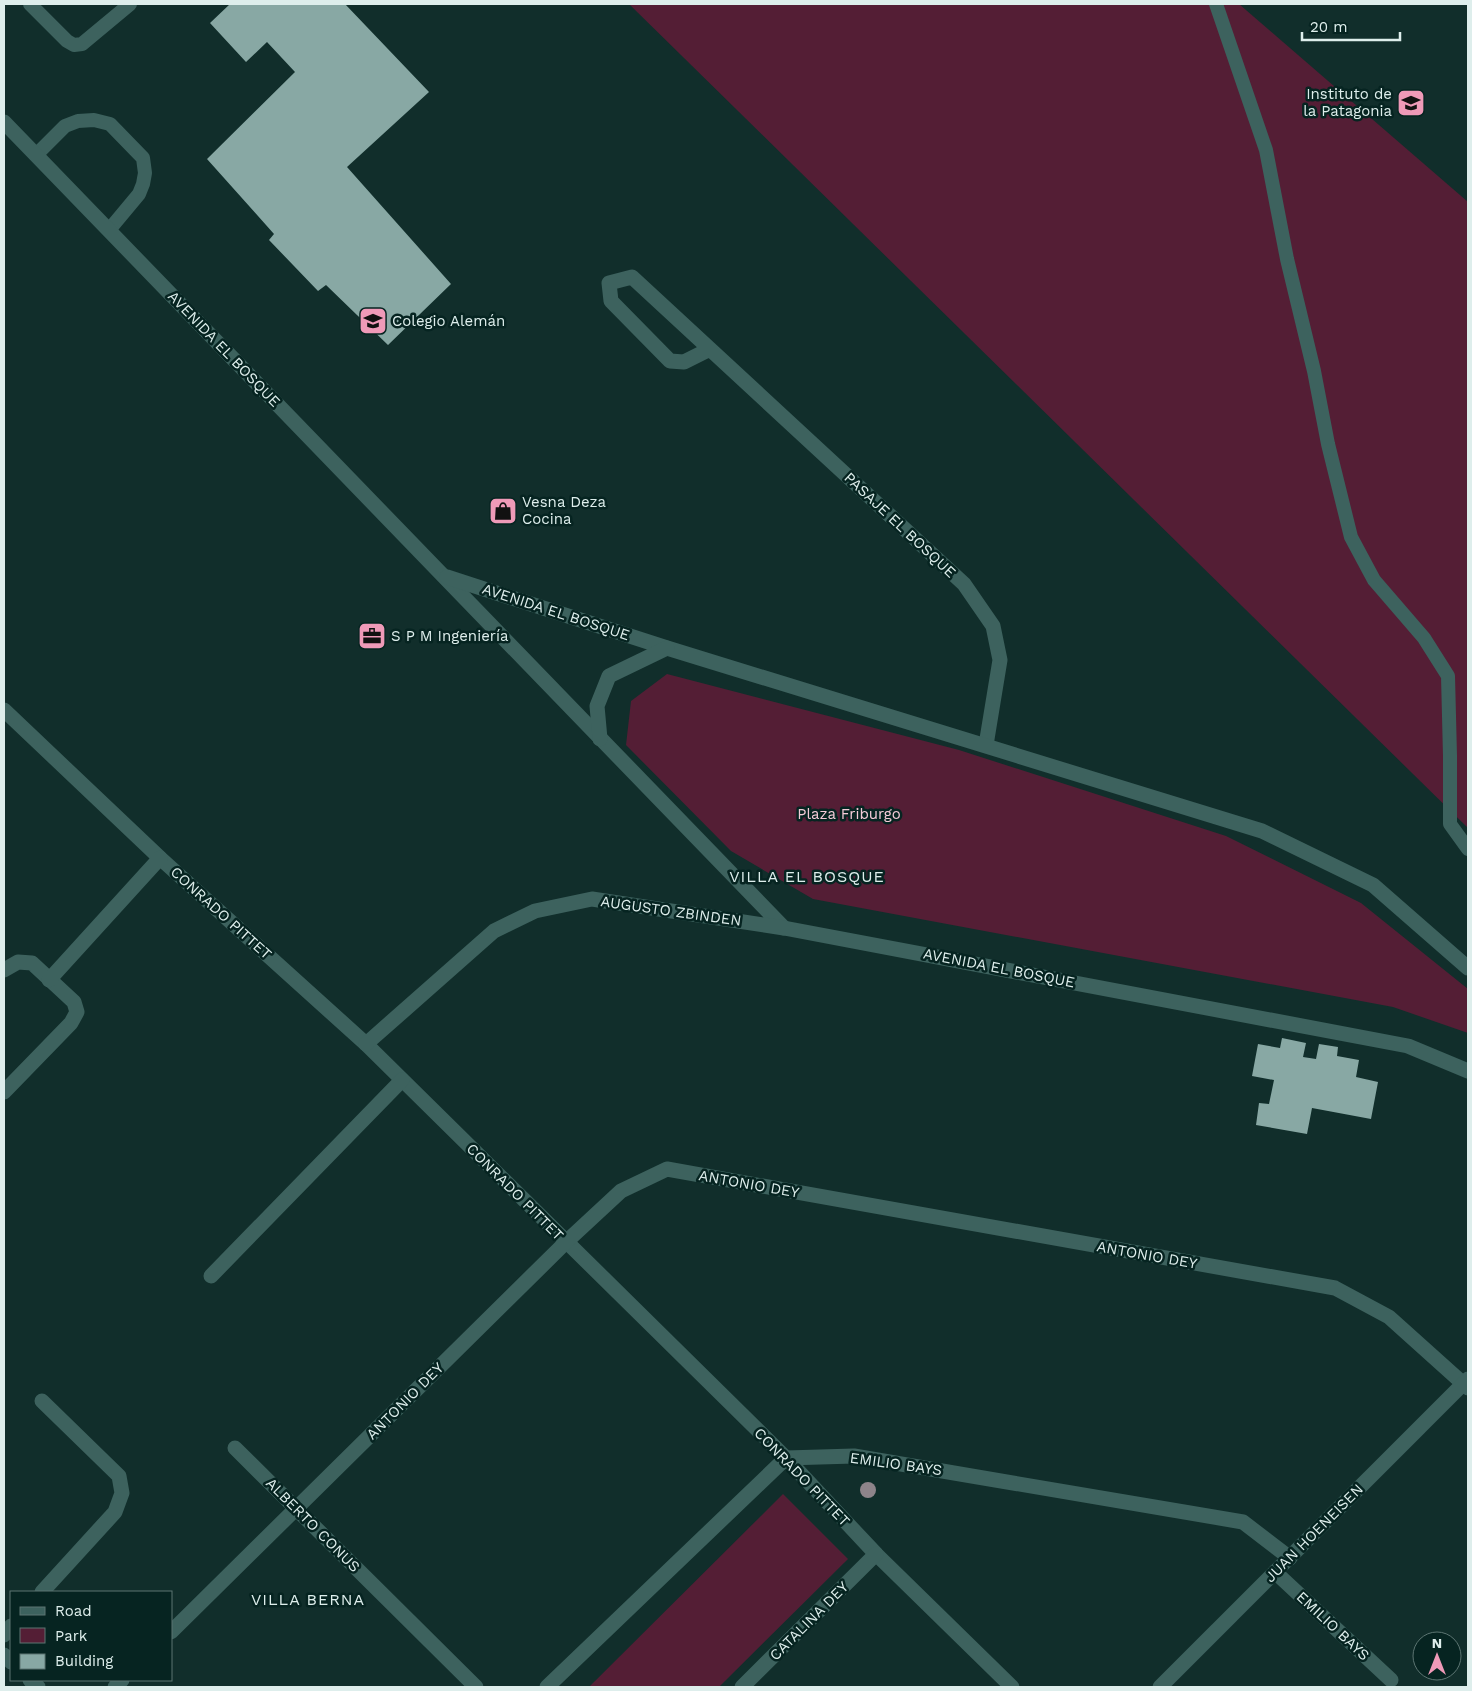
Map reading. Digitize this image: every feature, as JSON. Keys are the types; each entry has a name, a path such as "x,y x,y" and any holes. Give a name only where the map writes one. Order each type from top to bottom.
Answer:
{"street":[{"name":"AVENIDA EL BOSQUE","path":"4,122 784,928 1408,1046 1468,1071"},
{"name":"PASAJE EL BOSQUE","path":"710,349 684,362 670,361 611,302 609,283 632,277 710,349 964,584 993,626 1000,660 986,745"},
{"name":"AVENIDA EL BOSQUE","path":"444,576 668,648 1262,831 1373,885 1468,968"},
{"name":"AVENIDA EL BOSQUE","path":"600,739 597,706 609,676 668,648"},
{"name":"CONRADO PITTET","path":"4,710 160,858 366,1044 786,1458 876,1554 1012,1687"},
{"path":"49,980 160,858"},
{"name":"AUGUSTO ZBINDEN","path":"366,1044 494,931 535,911 592,899 784,928"},
{"path":"4,970 18,962 32,963 74,1002 77,1012 71,1022 4,1092"},
{"path":"211,1276 402,1080"},
{"name":"ANTONIO DEY","path":"172,1631 566,1242 622,1191 666,1169 1335,1288 1389,1317 1467,1383"},
{"name":"JUAN HOENEISEN","path":"1160,1687 1467,1383"},
{"path":"42,1401 119,1476 122,1493 115,1512 43,1591"},
{"name":"ALBERTO CONUS","path":"235,1448 476,1687"},
{"name":"EMILIO BAYS","path":"786,1458 854,1456 1243,1522 1290,1558"},
{"path":"547,1687 786,1458"},
{"name":"CATALINA DEY","path":"742,1687 876,1554"},
{"name":"EMILIO BAYS","path":"1275,1572 1391,1680"}],"lane":[{"path":"30,4 67,41 74,45 82,44 130,4"},
{"path":"1216,4 1266,150 1287,259 1351,538 1374,580 1424,638 1448,676 1450,824 1468,849"},
{"path":"36,156 65,126 78,121 94,120 110,124 143,158 145,173 143,184 138,194 109,230"}],"green space":[{"path":"629,4 1239,4 1468,202 1468,828"},
{"name":"Plaza Friburgo","path":"667,674 959,750 1226,836 1361,903 1468,989 1468,1033 1393,1007 813,899 731,851 626,745 631,701"},
{"path":"783,1494 848,1559 719,1687 589,1687"}],"building":[{"path":"230,4 345,4 429,92 347,167 451,284 388,345 326,285 318,291 269,240 274,234 207,159 295,72 267,42 246,62 210,23"},
{"path":"1282,1038 1306,1043 1303,1057 1316,1059 1319,1044 1338,1047 1337,1056 1359,1060 1356,1077 1378,1082 1371,1119 1312,1108 1307,1134 1256,1125 1259,1103 1269,1104 1274,1080 1252,1076 1258,1044 1280,1048"}],"place":[{"name":"Instituto de la Patagonia","path":"1411,103"},
{"name":"Colegio Alemán","path":"373,321"},
{"name":"Vesna Deza Cocina","path":"503,511"},
{"name":"S P M Ingeniería","path":"372,636"}],"district":[{"name":"VILLA EL BOSQUE","path":"807,876"},
{"name":"VILLA BERNA","path":"308,1599"}]}
